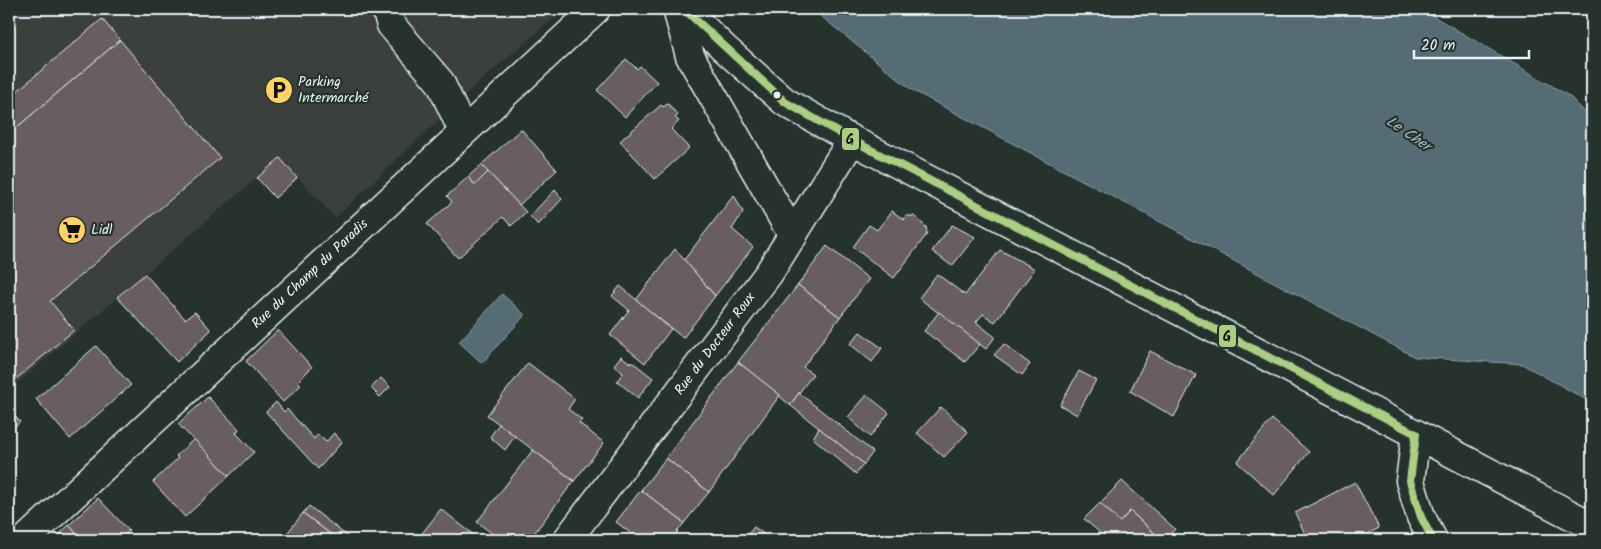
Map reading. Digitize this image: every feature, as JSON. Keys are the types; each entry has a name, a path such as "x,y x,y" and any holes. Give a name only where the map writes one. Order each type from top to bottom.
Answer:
{"street":[{"path":"386,9 391,25 440,82 463,131"},
{"name":"Rue du Champ du Paradis","path":"24,540 596,9"},
{"path":"677,9 690,56 792,236"},
{"path":"684,9 725,49 785,102 852,140 1592,526"},
{"name":"Rue du Docteur Roux","path":"567,540 769,273 852,140"},
{"path":"1416,434 1410,481 1421,517 1433,540"}],"shaded area":[{"path":"9,9 564,9 478,83 335,218 280,158 9,390"}],"water":[{"name":"Le Cher","path":"812,9 1421,9 1569,96 1592,119 1592,403 1522,364 1415,357 912,90"},
{"path":"502,294 525,315 482,363 459,342"}],"building":[{"path":"102,19 120,40 9,134 9,98"},
{"name":"Lidl","path":"120,40 220,158 50,301 74,330 15,380 9,372 9,134"},
{"path":"626,59 637,69 640,66 657,82 625,117 597,90"},
{"path":"668,104 678,115 675,118 679,121 671,129 689,148 655,179 620,141 661,105 663,107"},
{"path":"521,129 557,170 519,205 481,165"},
{"path":"280,158 297,178 275,198 257,178"},
{"path":"481,165 488,172 475,185 468,177"},
{"path":"488,172 526,212 511,226 503,217 458,258 427,224 452,202 447,196 468,177 475,185"},
{"path":"555,190 562,199 538,225 530,216"},
{"path":"734,195 743,212 732,229 753,247 715,296 684,260"},
{"path":"892,211 904,220 906,216 914,216 926,227 927,234 894,278 853,247 869,225 877,230"},
{"path":"952,225 975,237 952,266 932,251"},
{"path":"827,246 869,279 840,317 798,285"},
{"path":"675,249 715,296 683,338 636,300"},
{"path":"1000,250 1035,269 995,322 983,314 976,322 995,337 986,349 919,298 937,274 965,295"},
{"path":"145,274 185,319 195,312 211,330 177,362 117,297"},
{"path":"798,285 840,317 803,367 813,374 790,405 738,362"},
{"path":"620,286 671,329 645,363 610,335 629,310 612,296"},
{"path":"939,312 980,344 965,362 924,331"},
{"path":"278,330 312,367 298,381 301,385 283,402 246,361"},
{"path":"860,332 882,348 872,362 850,344"},
{"path":"1004,344 1030,364 1022,375 994,355"},
{"path":"96,346 131,385 70,439 36,399"},
{"path":"1150,351 1196,375 1174,417 1130,391"},
{"path":"621,356 630,363 631,361 653,378 638,398 617,381 623,373 614,365"},
{"path":"738,362 780,395 709,492 666,458"},
{"path":"528,363 575,399 568,409 582,420 579,423 604,443 574,481 487,415"},
{"path":"1079,371 1096,380 1077,415 1060,405"},
{"path":"381,378 390,387 380,397 371,388"},
{"path":"799,393 873,452 864,464 790,405"},
{"path":"867,395 889,413 870,437 848,417"},
{"path":"208,397 239,429 236,433 254,452 229,476 178,424"},
{"path":"276,402 284,412 287,409 314,439 318,434 326,442 334,433 342,442 318,469 266,412"},
{"path":"941,407 968,432 944,457 917,433"},
{"path":"9,409 20,422 9,432"},
{"path":"1272,419 1309,452 1274,495 1237,462"},
{"path":"499,424 515,436 505,450 490,437"},
{"path":"819,428 864,464 856,474 813,438"},
{"path":"194,439 229,476 185,517 153,482 178,458 176,456"},
{"path":"533,450 574,481 529,540 501,540 477,522"},
{"path":"666,458 709,492 684,523 641,490"},
{"path":"1122,481 1175,529 1165,540 1162,540 1130,511 1120,522 1100,503"},
{"path":"1355,482 1379,528 1356,540 1308,540 1295,513"},
{"path":"641,490 684,523 671,540 640,540 616,522"},
{"path":"98,498 129,531 120,540 82,540 69,525"},
{"path":"1100,503 1120,522 1130,511 1162,540 1104,540 1106,538 1084,519"},
{"path":"309,506 352,540 338,540 303,513"},
{"path":"441,509 480,540 417,540"},
{"path":"303,513 338,540 282,540"},
{"path":"69,525 82,540 53,540"},
{"path":"754,527 772,540 747,540 745,538"}],"transit line":[{"name":"G","path":"684,9 785,102 852,140 1416,434"},
{"name":"G","path":"1416,434 1410,481 1421,517 1433,540"}],"place":[{"name":"Parking Intermarché","path":"279,90"},
{"name":"Lidl","path":"72,230"}]}
